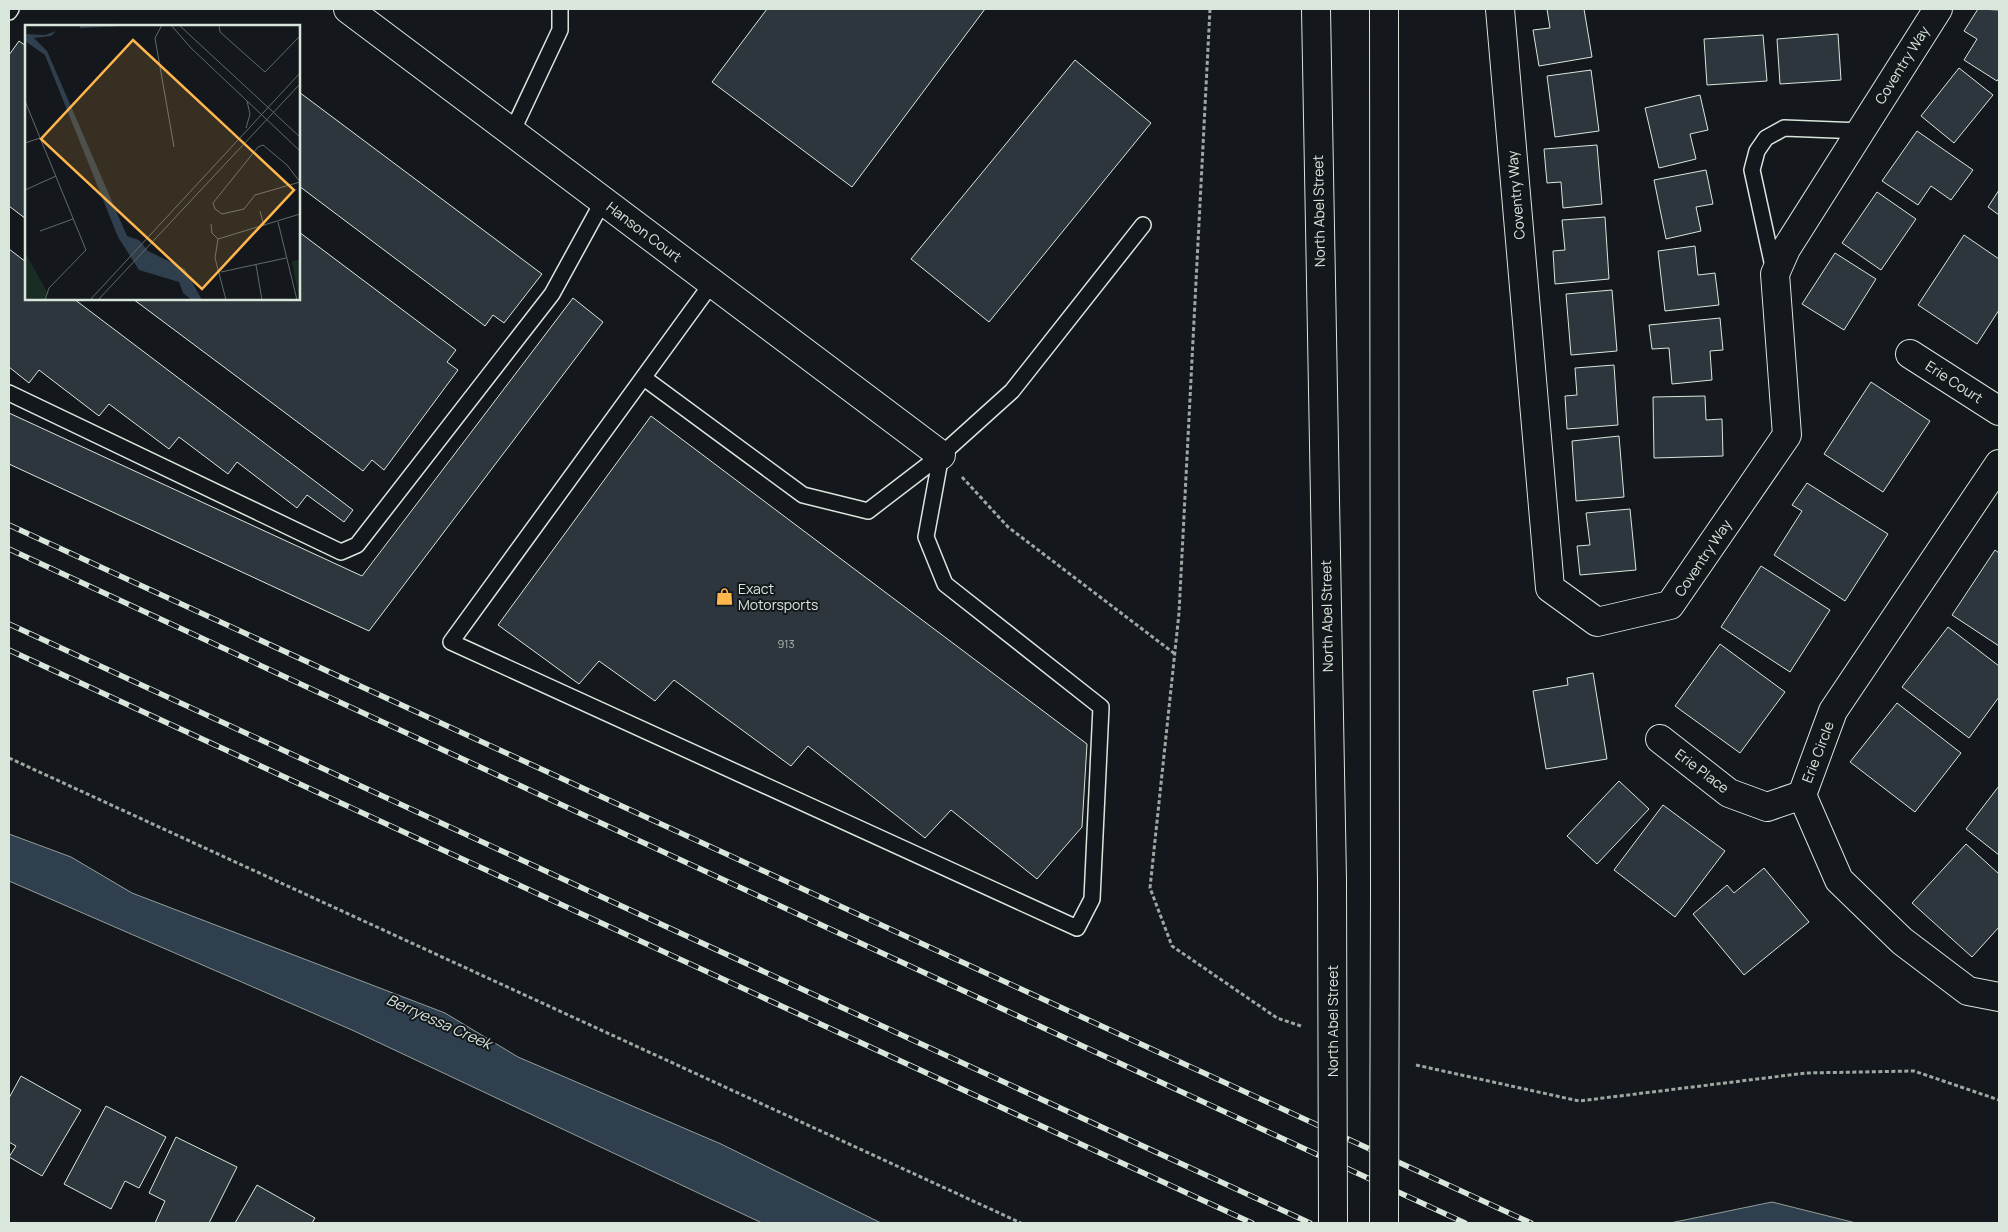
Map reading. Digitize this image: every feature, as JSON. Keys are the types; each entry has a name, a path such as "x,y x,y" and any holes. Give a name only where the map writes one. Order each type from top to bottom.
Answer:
{"street":[{"name":"Hanson Court","path":"348,9 941,455"},
{"name":"North Abel Street","path":"1316,9 1332,880 1333,1223"},
{"path":"1384,9 1384,1223"},
{"name":"Coventry Way","path":"1500,9 1550,588 1597,622 1670,605 1786,435 1775,274 1786,249 1938,9"},
{"name":"Erie Court","path":"1910,354 1999,411"},
{"name":"Erie Circle","path":"1999,464 1833,711 1802,795 1840,880 1902,940 1968,991 1999,996"},
{"name":"Erie Place","path":"1660,739 1729,793 1767,807 1802,795"}],"lane":[{"path":"512,132 560,30 560,9"},
{"path":"1775,274 1752,170 1756,151 1766,138 1784,128 1861,130"},
{"path":"9,393 341,552 357,545 552,294 603,201"},
{"path":"644,378 803,495 868,510 941,455 1012,391 1143,225"},
{"path":"712,283 451,642 1077,928 1092,898 1102,707 945,584 926,537 941,455"}],"path":[{"path":"941,455 1008,528 1175,654"},
{"path":"9,758 1021,1223"}],"water":[{"name":"Berryessa Creek","path":"9,834 71,857 132,893 445,1013 518,1057 721,1144 881,1223 762,1223 352,1030 9,881"},
{"path":"1772,1202 1856,1223 1670,1223"}],"building":[{"path":"767,9 985,9 852,187 712,82"},
{"path":"1547,9 1584,9 1592,57 1539,66 1533,30 1550,28"},
{"path":"1978,9 1999,10 1999,78 1997,81 1964,60 1977,39 1964,31"},
{"path":"1838,34 1841,80 1780,84 1777,39"},
{"path":"1763,35 1767,81 1707,85 1704,39"},
{"path":"19,41 25,45 25,218 9,206 9,55"},
{"path":"1075,60 1151,123 989,322 911,259"},
{"path":"1959,68 1993,95 1954,143 1921,116"},
{"path":"1591,70 1599,131 1555,137 1547,76"},
{"path":"300,93 542,274 504,323 493,315 485,326 300,187"},
{"path":"1700,95 1708,130 1690,134 1696,159 1659,168 1645,108"},
{"path":"1917,131 1973,170 1951,200 1931,186 1918,205 1882,181"},
{"path":"1597,145 1602,204 1563,208 1561,182 1547,183 1544,149"},
{"path":"1706,170 1713,204 1696,207 1701,231 1666,239 1654,180"},
{"path":"1999,190 1999,215 1988,207"},
{"path":"1877,192 1916,219 1881,270 1842,243"},
{"path":"1605,217 1609,279 1555,284 1553,251 1565,250 1562,220"},
{"path":"300,233 456,350 447,362 458,370 384,470 372,460 363,471 134,300 300,300"},
{"path":"1964,235 1999,259 1999,310 1977,344 1918,305"},
{"path":"1695,246 1698,275 1715,273 1719,305 1665,311 1658,251"},
{"path":"9,249 25,261 25,300 75,300 353,510 344,522 307,495 297,508 237,462 228,474 179,437 169,449 109,404 99,416 39,370 29,383 9,367"},
{"path":"1835,253 1876,279 1844,330 1802,304"},
{"path":"1612,290 1617,351 1571,355 1566,294"},
{"path":"573,298 603,322 369,631 9,464 9,413 362,576"},
{"path":"1720,318 1723,350 1710,351 1712,380 1672,384 1669,348 1652,349 1649,325"},
{"path":"1614,365 1618,425 1567,429 1565,396 1577,395 1575,368"},
{"path":"1871,382 1930,421 1883,492 1824,454"},
{"path":"1705,396 1706,420 1722,419 1723,456 1654,458 1653,397"},
{"path":"651,416 1087,744 1082,827 1037,879 951,810 925,838 808,746 791,766 674,680 655,701 599,661 579,684 498,625"},
{"path":"1619,436 1624,497 1576,501 1572,441"},
{"path":"1807,483 1888,534 1845,601 1774,555 1802,511 1792,505"},
{"path":"1630,509 1636,570 1580,575 1577,546 1590,545 1586,513"},
{"path":"1995,550 1999,553 1999,646 1952,615"},
{"path":"1761,566 1830,610 1790,672 1721,627"},
{"path":"1948,627 1999,666 1999,697 1969,738 1902,687"},
{"path":"1720,644 1785,692 1740,753 1675,706"},
{"path":"1593,673 1607,759 1546,769 1533,691 1568,685 1567,678"},
{"path":"1897,703 1961,753 1915,812 1850,762"},
{"path":"1619,781 1649,809 1597,864 1567,836"},
{"path":"1999,786 1999,855 1966,829"},
{"path":"1663,805 1725,851 1675,917 1614,870"},
{"path":"1966,844 1999,874 1999,927 1972,957 1912,903"},
{"path":"1764,868 1809,922 1744,975 1693,914 1727,885 1734,893"},
{"path":"21,1076 81,1110 42,1176 9,1157 16,1146 9,1142 9,1098"},
{"path":"106,1106 166,1137 139,1188 125,1181 111,1209 64,1184"},
{"path":"176,1137 237,1167 209,1223 155,1223 165,1201 149,1193"},
{"path":"257,1185 315,1218 312,1223 235,1223"}],"railway":[{"path":"9,525 1531,1223"},
{"path":"9,549 1465,1223"},
{"path":"9,624 1310,1223"},
{"path":"9,650 1252,1223"}],"place":[{"name":"Exact Motorsports","path":"724,597"}]}
